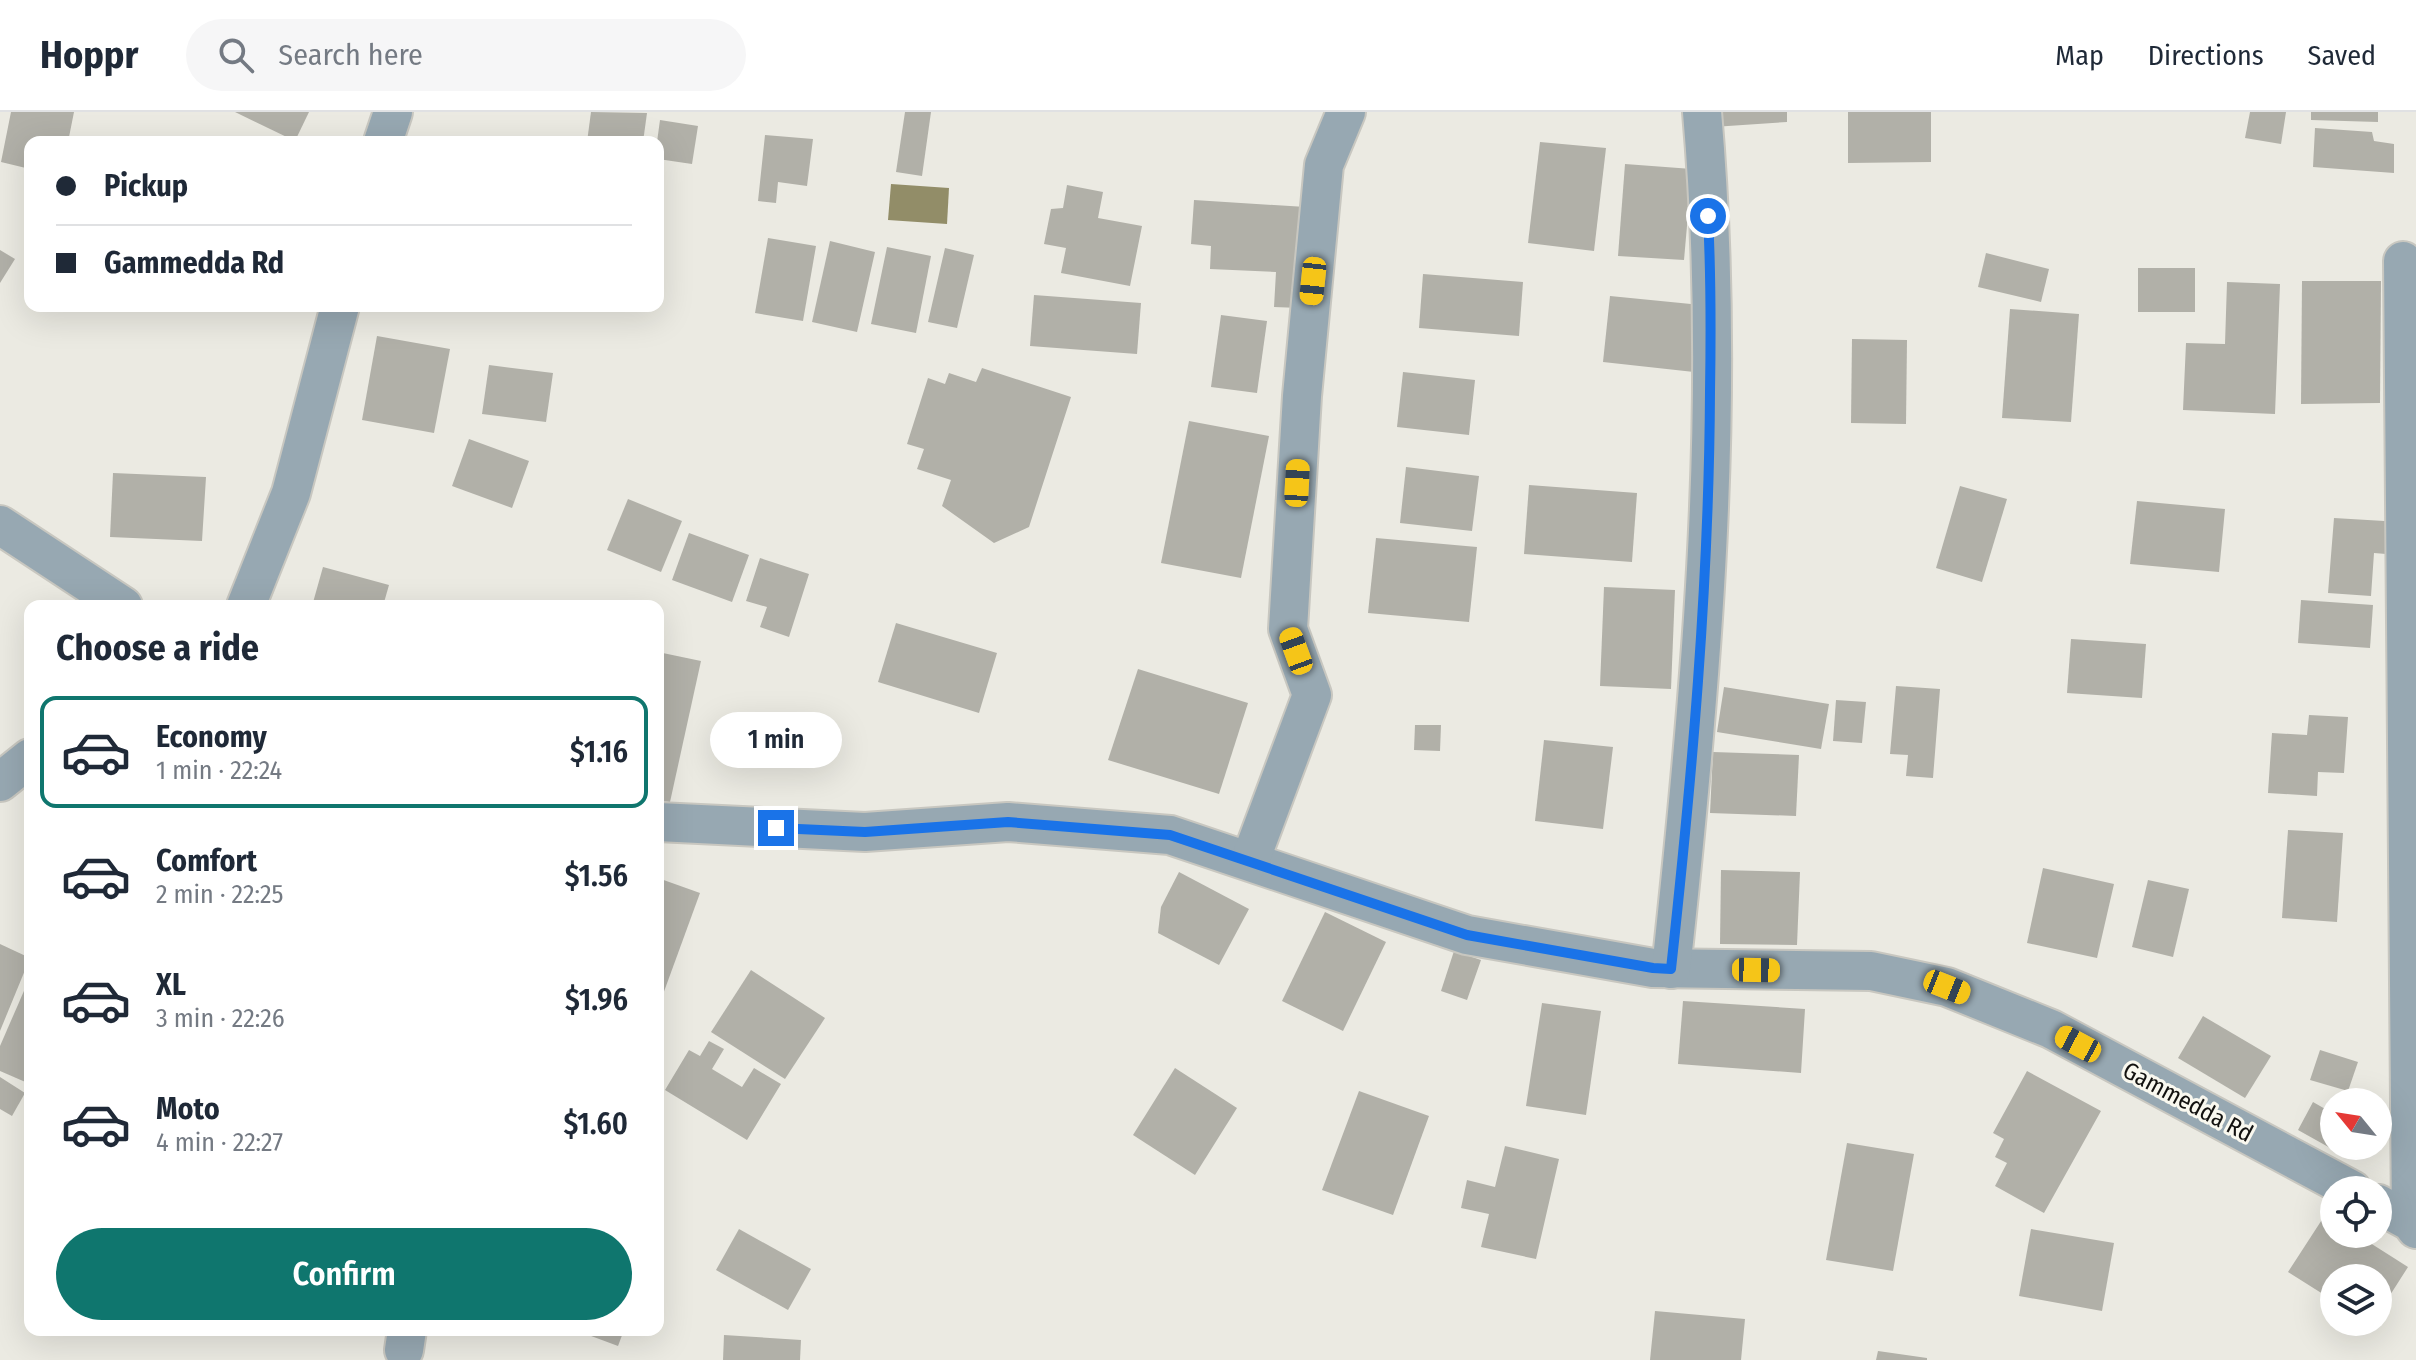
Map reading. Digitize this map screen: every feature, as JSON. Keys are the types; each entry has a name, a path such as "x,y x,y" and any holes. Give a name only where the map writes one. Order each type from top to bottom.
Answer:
{"street":[{"path":"385,136 393,112"},
{"path":"1250,861 1312,695 1288,629 1292,552 1302,396 1324,165 1346,112"},
{"path":"1671,969 1687,822 1709,523 1711,277 1702,112"},
{"path":"2403,261 2413,1225"},
{"path":"248,600 291,493 338,312"},
{"path":"0,525 114,600"},
{"path":"0,782 24,763"},
{"name":"Gammedda Rd","path":"664,822 865,832 1008,822 1170,835 1467,935 1653,968 1871,971 1947,987 2051,1029 2326,1176"},
{"path":"2392,1212 2413,1225"}],"shaded area":[{"path":"891,184 949,188 947,224 888,220"}],"building":[{"path":"11,112 74,112 69,136 24,136 24,168 1,162"},
{"path":"235,112 309,112 297,136 285,136"},
{"path":"591,112 647,113 644,136 588,136"},
{"path":"905,112 931,112 922,176 896,172"},
{"path":"1712,112 1787,112 1787,122 1713,127"},
{"path":"1848,112 1931,112 1931,162 1848,163"},
{"path":"2250,112 2286,112 2281,144 2245,138"},
{"path":"2311,112 2378,112 2378,122 2311,120"},
{"path":"660,120 698,126 692,164 664,160 664,136 658,136"},
{"path":"2315,128 2372,132 2374,141 2394,144 2394,173 2313,167"},
{"path":"765,135 813,139 807,186 778,182 776,203 758,201"},
{"path":"1540,142 1606,148 1594,251 1528,243"},
{"path":"1625,164 1692,169 1684,260 1618,256"},
{"path":"1067,185 1103,192 1098,218 1142,226 1130,286 1061,273 1066,248 1044,244 1051,209 1063,208"},
{"path":"1194,200 1306,207 1300,308 1274,307 1276,272 1210,269 1211,246 1191,244"},
{"path":"768,238 816,246 803,321 755,313"},
{"path":"830,241 875,252 857,332 812,322"},
{"path":"887,247 931,256 916,333 871,324"},
{"path":"945,248 974,255 957,328 928,322"},
{"path":"0,250 15,259 0,283"},
{"path":"1986,253 2049,269 2041,302 1978,287"},
{"path":"2138,268 2195,268 2195,312 2138,312"},
{"path":"1423,274 1523,282 1519,336 1419,328"},
{"path":"2302,281 2381,281 2380,403 2301,404"},
{"path":"2227,282 2280,284 2275,414 2183,410 2186,343 2225,344"},
{"path":"1034,295 1141,303 1137,354 1030,346"},
{"path":"1610,296 1701,305 1694,372 1603,362"},
{"path":"2010,309 2079,314 2071,422 2002,418"},
{"path":"1221,315 1267,321 1257,393 1211,387"},
{"path":"377,336 450,349 434,433 362,420"},
{"path":"1852,339 1907,340 1906,424 1851,423"},
{"path":"489,365 553,373 546,422 482,414"},
{"path":"982,368 1071,397 1029,527 994,543 942,506 951,480 917,469 924,449 907,444 928,378 945,384 949,373 976,382"},
{"path":"1403,372 1475,380 1469,435 1397,427"},
{"path":"1189,421 1269,436 1241,578 1161,563"},
{"path":"469,439 529,461 512,508 452,486"},
{"path":"1406,467 1479,476 1472,531 1400,523"},
{"path":"113,473 206,477 202,541 110,537"},
{"path":"1529,485 1637,493 1632,562 1524,554"},
{"path":"1960,486 2007,499 1982,582 1936,568"},
{"path":"628,499 682,521 661,572 607,550"},
{"path":"2137,501 2225,509 2219,572 2130,564"},
{"path":"2334,518 2401,522 2398,555 2374,553 2371,596 2328,593"},
{"path":"689,533 749,555 732,602 672,580"},
{"path":"1376,538 1477,547 1469,622 1368,613"},
{"path":"760,558 809,574 789,637 760,627 767,607 746,601"},
{"path":"323,567 389,585 385,600 314,600"},
{"path":"1604,587 1675,590 1671,689 1600,686"},
{"path":"2301,600 2373,605 2370,648 2298,643"},
{"path":"896,623 997,653 979,713 878,682"},
{"path":"2071,639 2146,644 2142,698 2067,693"},
{"path":"664,653 701,661 670,802 664,801"},
{"path":"1138,669 1248,703 1219,794 1108,760"},
{"path":"1896,686 1940,689 1933,778 1906,776 1908,755 1890,754"},
{"path":"1724,687 1829,704 1821,749 1717,732"},
{"path":"1836,700 1866,702 1862,743 1833,741"},
{"path":"2309,715 2348,717 2344,773 2318,772 2317,796 2268,793 2272,733 2307,735"},
{"path":"1415,725 1441,725 1440,751 1414,750"},
{"path":"1544,740 1613,747 1603,829 1535,821"},
{"path":"1713,752 1799,755 1796,816 1710,813"},
{"path":"2288,830 2343,833 2337,922 2282,918"},
{"path":"2043,868 2114,884 2097,958 2027,943"},
{"path":"1721,870 1800,872 1797,945 1720,944"},
{"path":"1179,872 1249,909 1219,965 1158,933 1161,907"},
{"path":"664,880 700,893 664,992"},
{"path":"2148,880 2189,889 2173,957 2132,947"},
{"path":"1325,912 1386,942 1343,1031 1282,1001"},
{"path":"0,944 24,955 24,973 0,1031"},
{"path":"1454,951 1481,960 1467,1000 1441,991"},
{"path":"751,970 825,1018 785,1079 711,1032"},
{"path":"24,991 24,1081 0,1071 0,1046"},
{"path":"1683,1001 1805,1009 1801,1073 1678,1064"},
{"path":"1542,1003 1601,1011 1586,1115 1526,1106"},
{"path":"2203,1016 2271,1056 2245,1098 2178,1058"},
{"path":"709,1041 724,1049 712,1069 742,1087 754,1068 781,1084 747,1140 665,1090 689,1050 700,1056"},
{"path":"2320,1050 2358,1062 2349,1088 2310,1080"},
{"path":"1175,1068 1237,1108 1195,1175 1133,1135"},
{"path":"2027,1071 2101,1111 2044,1213 1995,1186 2007,1163 1995,1157 2004,1139 1993,1133"},
{"path":"0,1077 24,1095 12,1116 0,1109"},
{"path":"1359,1091 1429,1116 1393,1215 1322,1190"},
{"path":"2313,1102 2320,1106 2320,1142 2298,1130"},
{"path":"1847,1143 1914,1154 1893,1271 1826,1260"},
{"path":"1505,1146 1559,1159 1536,1259 1481,1247 1489,1214 1461,1208 1467,1180 1495,1187"},
{"path":"2320,1223 2320,1248 2378,1248 2408,1267 2392,1292 2392,1264 2320,1264 2320,1292 2288,1272"},
{"path":"739,1229 811,1269 788,1310 716,1270"},
{"path":"2031,1229 2114,1243 2102,1311 2019,1296"},
{"path":"1655,1311 1745,1319 1741,1360 1650,1360"},
{"path":"724,1335 801,1340 800,1360 723,1360"},
{"path":"591,1336 622,1336 618,1346"},
{"path":"1878,1351 1927,1358 1927,1360 1876,1360"}],"route":[{"path":"776,828 865,832 1008,822 1170,835 1467,935 1671,969 1687,822 1709,523 1711,277 1708,216"}]}
